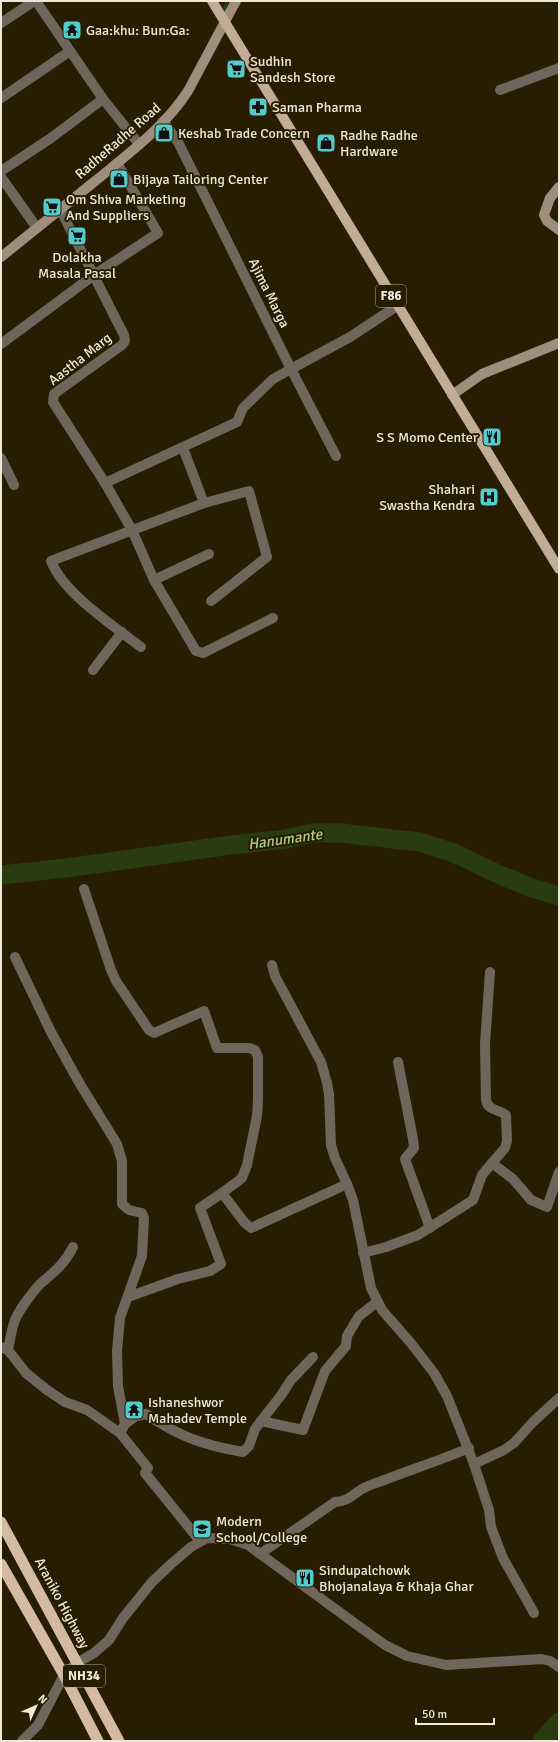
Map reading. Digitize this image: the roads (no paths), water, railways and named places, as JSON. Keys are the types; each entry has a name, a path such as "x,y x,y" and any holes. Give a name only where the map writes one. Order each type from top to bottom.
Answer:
{"highway":[{"name":"Araniko Highway","path":"1,1522 119,1741"},
{"name":"NH34","path":"1,1564 64,1676 98,1741"}],"main road":[{"name":"F86","path":"212,1 397,306 556,558 559,569"},
{"name":"RadheRadhe Road","path":"1,257 117,163 164,121 181,102 188,91 236,1"},
{"path":"559,187 550,198 544,215 547,221 559,230"},
{"path":"452,395 482,374 559,342"}],"street":[{"path":"1,23 35,1 103,99 138,144"},
{"path":"1,98 70,51"},
{"path":"500,90 559,68"},
{"path":"1,171 51,138 103,99"},
{"name":"Ajima Marga","path":"164,121 178,142 336,456"},
{"path":"1,344 94,275 158,233 117,163"},
{"path":"1,177 37,228"},
{"name":"Aastha Marg","path":"60,209 124,335 125,341 122,345 54,394 53,402 105,483"},
{"path":"273,618 203,653 196,651 154,580 132,530 105,483 237,422 243,408 273,379 350,337 397,306"},
{"path":"183,448 204,503"},
{"path":"1,458 14,485"},
{"path":"141,647 71,590 53,567 51,561 204,503 249,491 267,557 210,601"},
{"path":"154,580 209,554"},
{"path":"93,670 122,632"},
{"path":"84,889 116,981 149,1030 154,1033 204,1011 217,1048 249,1048 255,1050 258,1056 257,1116 242,1178 200,1208 221,1264 210,1271 178,1279 128,1297"},
{"path":"16,958 52,1032 80,1084 117,1144 122,1161 122,1204 129,1210 142,1213 144,1218 142,1256 120,1318 117,1351 118,1386 125,1424"},
{"path":"272,965 275,976 321,1062 329,1094 331,1145 353,1200 371,1288 382,1310 410,1342 434,1373 447,1396 469,1448 488,1510 491,1528 503,1558 534,1613"},
{"path":"363,1253 411,1238 430,1228 473,1200 482,1175 505,1148 507,1123 506,1115 502,1111 490,1109 486,1100 485,1044 490,972"},
{"path":"398,1062 414,1139 414,1148 405,1159 430,1228"},
{"path":"492,1163 513,1179 531,1200 547,1207 559,1172"},
{"path":"222,1193 244,1222 251,1228 347,1184"},
{"path":"73,1247 68,1257 52,1276 40,1284 21,1310 14,1322 4,1348 26,1372 47,1390 65,1402 87,1410 120,1433 148,1468 145,1473 200,1541"},
{"path":"261,1421 303,1430 325,1371 346,1346 347,1336 359,1316 377,1302"},
{"path":"120,1433 125,1424 136,1416 146,1414 176,1434 218,1448 243,1452 248,1446 255,1429 282,1394 290,1380 313,1358"},
{"path":"474,1464 514,1444 533,1422 559,1398"},
{"path":"260,1554 335,1502 344,1501 356,1495 361,1490 469,1448"},
{"path":"22,1741 38,1725 64,1676 77,1663 94,1653 109,1640 123,1618 152,1582 191,1547 207,1538 238,1541 248,1545 385,1645 407,1656 446,1665 542,1660 550,1661 559,1667"}],"waterway":[{"path":"223,13 227,1"},
{"name":"Hanumante","path":"1,875 66,868 286,839 312,833 341,833 420,842 454,853 500,875 535,889 559,896"},
{"path":"542,1741 559,1722"}],"place":[{"name":"Gaa:khu: Bun:Ga:","path":"72,30"},
{"name":"Sudhin Sandesh Store","path":"236,69"},
{"name":"Saman Pharma","path":"258,107"},
{"name":"Keshab Trade Concern","path":"164,133"},
{"name":"Radhe Radhe Hardware","path":"326,143"},
{"name":"Bijaya Tailoring Center","path":"119,179"},
{"name":"Om Shiva Marketing And Suppliers","path":"52,207"},
{"name":"Dolakha Masala Pasal","path":"77,236"},
{"name":"S S Momo Center","path":"492,437"},
{"name":"Shahari Swastha Kendra","path":"489,497"},
{"name":"Ishaneshwor Mahadev Temple","path":"134,1410"},
{"name":"Modern School/College","path":"202,1529"},
{"name":"Sindupalchowk Bhojanalaya & Khaja Ghar","path":"305,1578"}]}
